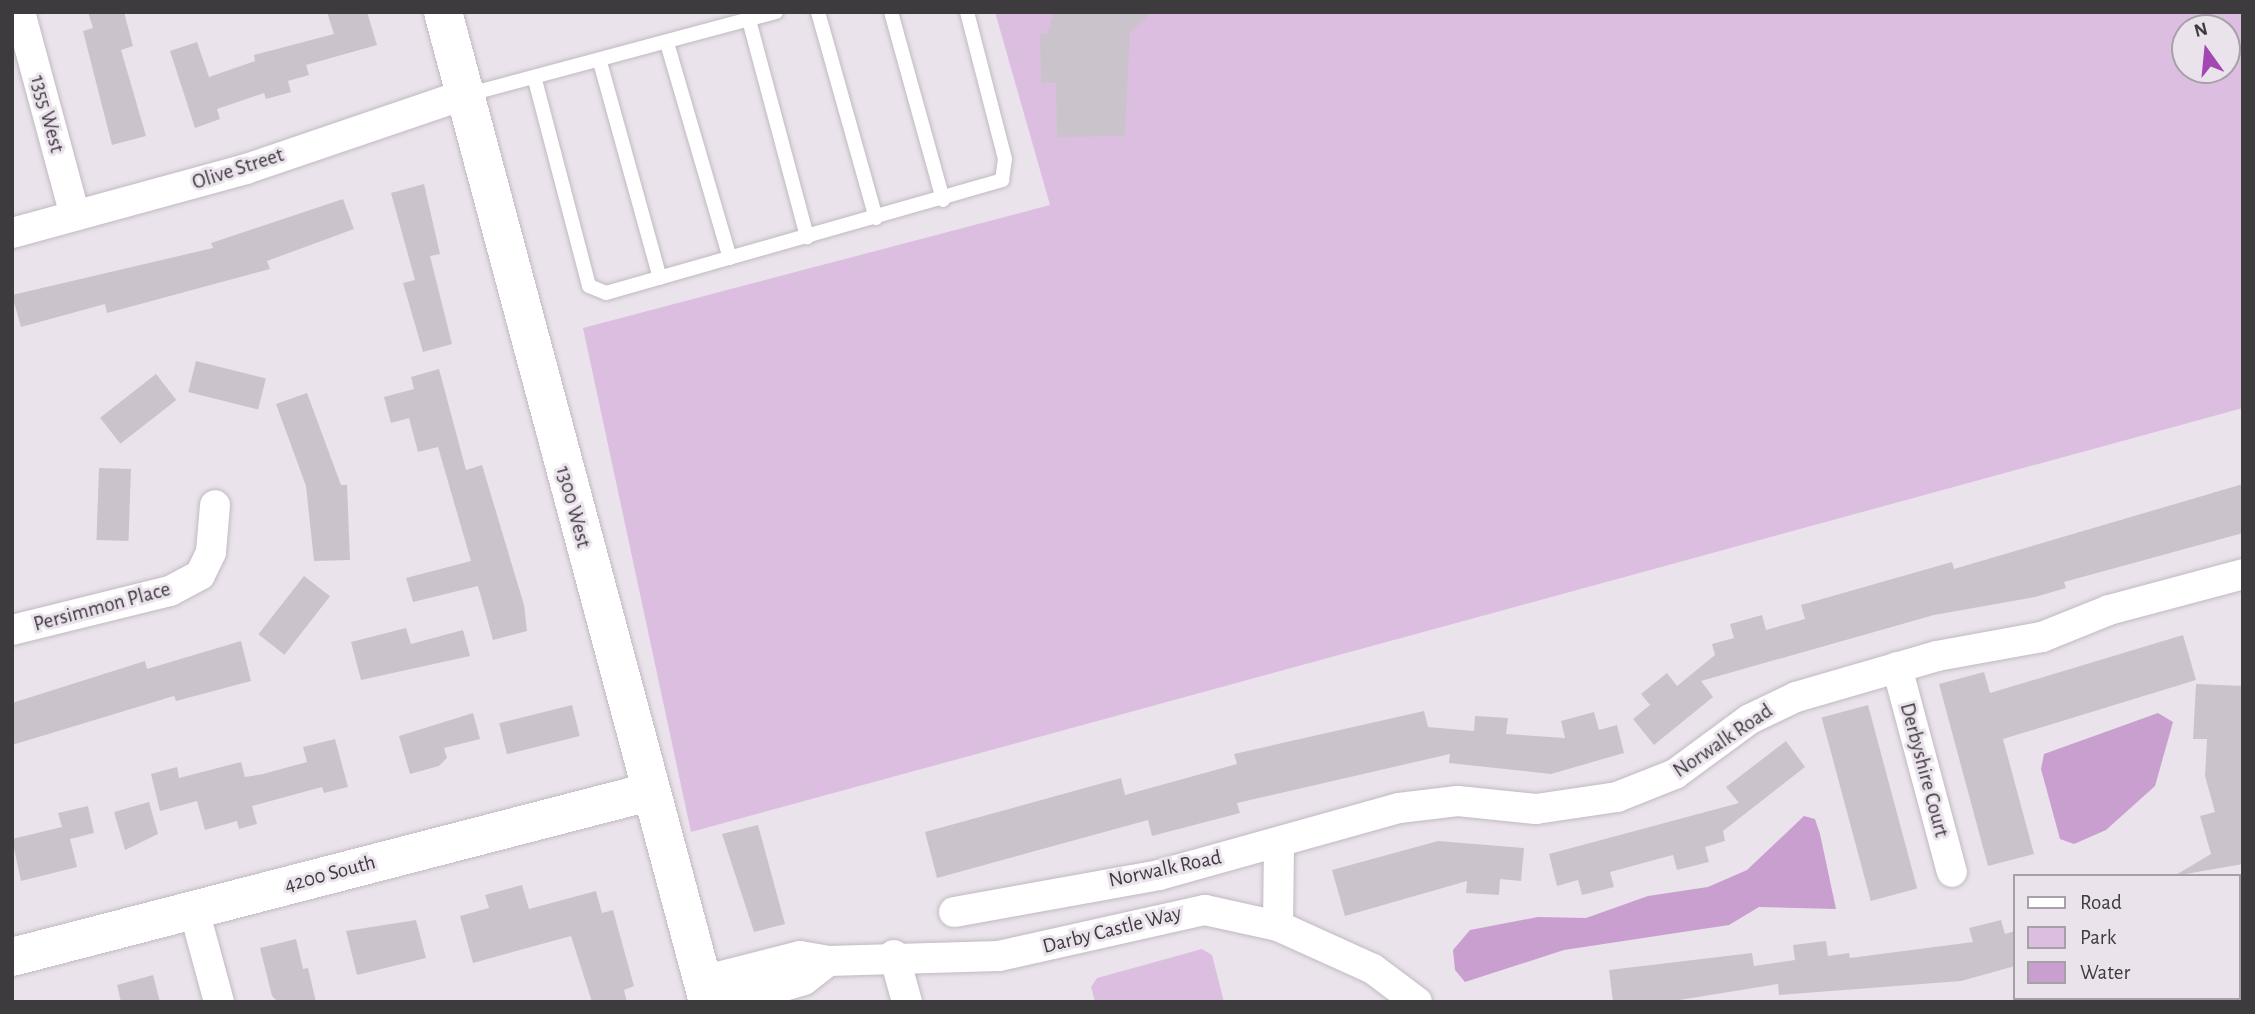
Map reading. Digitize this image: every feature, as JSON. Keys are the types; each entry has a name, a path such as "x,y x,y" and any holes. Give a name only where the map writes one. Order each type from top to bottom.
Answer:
{"street":[{"name":"1355 West","path":"20,12 75,216"},
{"name":"1300 West","path":"443,12 461,96 649,792 713,995"},
{"name":"Olive Street","path":"12,233 246,169 461,96"},
{"name":"Persimmon Place","path":"12,630 170,591 200,575 211,552 215,505"},
{"name":"Norwalk Road","path":"954,912 1159,875 1408,806 1458,802 1536,809 1617,797 1675,774 1772,706 1897,667 2042,637 2109,610 2243,574"},
{"name":"Derbyshire Court","path":"1897,667 1951,872"},
{"name":"4200 South","path":"12,957 649,792"},
{"path":"1278,926 1279,842"},
{"name":"Norwalk Road","path":"1092,885 1105,930"},
{"name":"Darby Castle Way","path":"713,995 800,956 828,961 894,955 999,956 1205,909 1278,926 1373,969 1417,1002"},
{"path":"194,910 219,1002"},
{"path":"894,955 906,1002"}],"lane":[{"path":"461,96 536,80 776,12"},
{"path":"818,12 876,218"},
{"path":"891,12 943,200"},
{"path":"536,80 589,286 606,293 943,200 1002,180 1006,168 967,12"},
{"path":"749,20 807,237"},
{"path":"667,43 730,258"},
{"path":"600,62 660,278"}],"green space":[{"path":"995,12 2243,12 2243,408 691,832 583,328 1050,205"},
{"path":"1202,949 1212,955 1224,1002 1095,1002 1091,987 1097,978"}],"water":[{"path":"2158,713 2173,722 2155,786 2106,830 2074,844 2060,839 2041,769 2044,754"},
{"path":"1804,816 1815,819 1836,909 1759,907 1729,925 1564,950 1465,982 1455,970 1453,950 1470,930 1538,917 1586,918 1648,896 1708,887 1747,870"}],"building":[{"path":"88,12 124,12 133,46 121,50 146,136 112,145 83,31 93,28"},
{"path":"327,12 367,12 377,45 306,65 309,75 288,81 291,92 266,99 264,93 217,109 220,119 195,128 170,51 197,42 209,77 255,61 254,55 334,34"},
{"path":"1054,12 1152,12 1130,33 1125,136 1057,137 1056,83 1041,83 1040,34 1047,34"},
{"path":"424,184 440,254 430,256 452,344 423,352 403,283 415,280 391,193"},
{"path":"343,199 354,229 267,261 270,269 107,313 105,304 21,327 12,295 213,248 211,243"},
{"path":"196,361 266,378 258,409 188,392"},
{"path":"439,369 466,470 482,465 524,605 527,631 493,640 478,586 413,602 406,578 471,561 438,447 418,452 409,418 391,423 384,397 414,389 411,377"},
{"path":"156,374 176,400 120,444 100,418"},
{"path":"307,393 341,485 347,485 350,560 314,561 306,486 276,404"},
{"path":"99,468 131,469 128,541 96,540"},
{"path":"2243,484 2243,533 2064,582 2066,588 2035,597 1934,615 1701,681 1713,697 1654,745 1633,719 1650,705 1641,694 1667,673 1677,686 1715,655 1712,644 1734,638 1730,624 1762,615 1766,630 1805,619 1801,605 1952,562 1954,569"},
{"path":"304,576 330,596 284,655 258,634"},
{"path":"406,628 411,644 463,630 470,656 361,680 351,642"},
{"path":"2183,635 2196,680 2003,739 2034,854 1988,866 1939,684 1984,672 1990,693"},
{"path":"241,641 251,681 176,701 174,696 12,745 12,703 145,661 147,669"},
{"path":"2196,684 2243,686 2243,864 2177,874 2211,854 2200,816 2215,812 2205,776 2207,739 2193,739"},
{"path":"572,705 580,736 507,754 499,723"},
{"path":"1868,705 1917,889 1871,901 1822,717"},
{"path":"1424,711 1428,727 1474,731 1475,716 1508,718 1506,734 1565,738 1561,721 1594,712 1599,730 1617,725 1624,753 1551,774 1449,763 1450,754 1237,803 1240,813 1152,836 1148,820 937,878 925,832 1121,778 1125,795 1237,764 1234,754"},
{"path":"473,713 480,739 444,748 447,758 439,766 410,774 399,736"},
{"path":"335,739 348,787 324,793 322,787 252,806 257,824 239,829 237,821 205,830 197,801 160,811 151,774 177,767 179,778 241,762 245,777 263,774 307,762 303,747"},
{"path":"1786,741 1805,767 1723,831 1725,841 1705,847 1709,862 1677,870 1673,855 1610,872 1614,887 1582,895 1578,880 1557,886 1549,854 1739,803 1726,787"},
{"path":"149,802 158,834 125,850 114,812"},
{"path":"88,806 94,833 70,839 77,867 21,881 12,839 62,827 58,813"},
{"path":"758,825 785,924 754,932 722,834"},
{"path":"1438,841 1524,848 1521,881 1500,879 1499,895 1466,893 1467,881 1345,916 1332,870"},
{"path":"522,885 529,909 596,891 602,913 613,910 634,986 624,990 627,1002 592,1002 571,936 473,963 460,916 489,908 485,895"},
{"path":"416,920 426,958 357,975 346,931"},
{"path":"2001,920 2005,934 2014,931 2014,966 1961,981 1779,995 1778,984 1667,1002 1613,1002 1609,970 1752,953 1754,966 1795,960 1793,945 1826,941 1828,956 1849,953 1850,958 1973,942 1969,928"},
{"path":"296,939 303,969 308,968 316,1002 278,1002 272,996 260,948"},
{"path":"153,975 160,1002 121,1002 117,985"}]}
